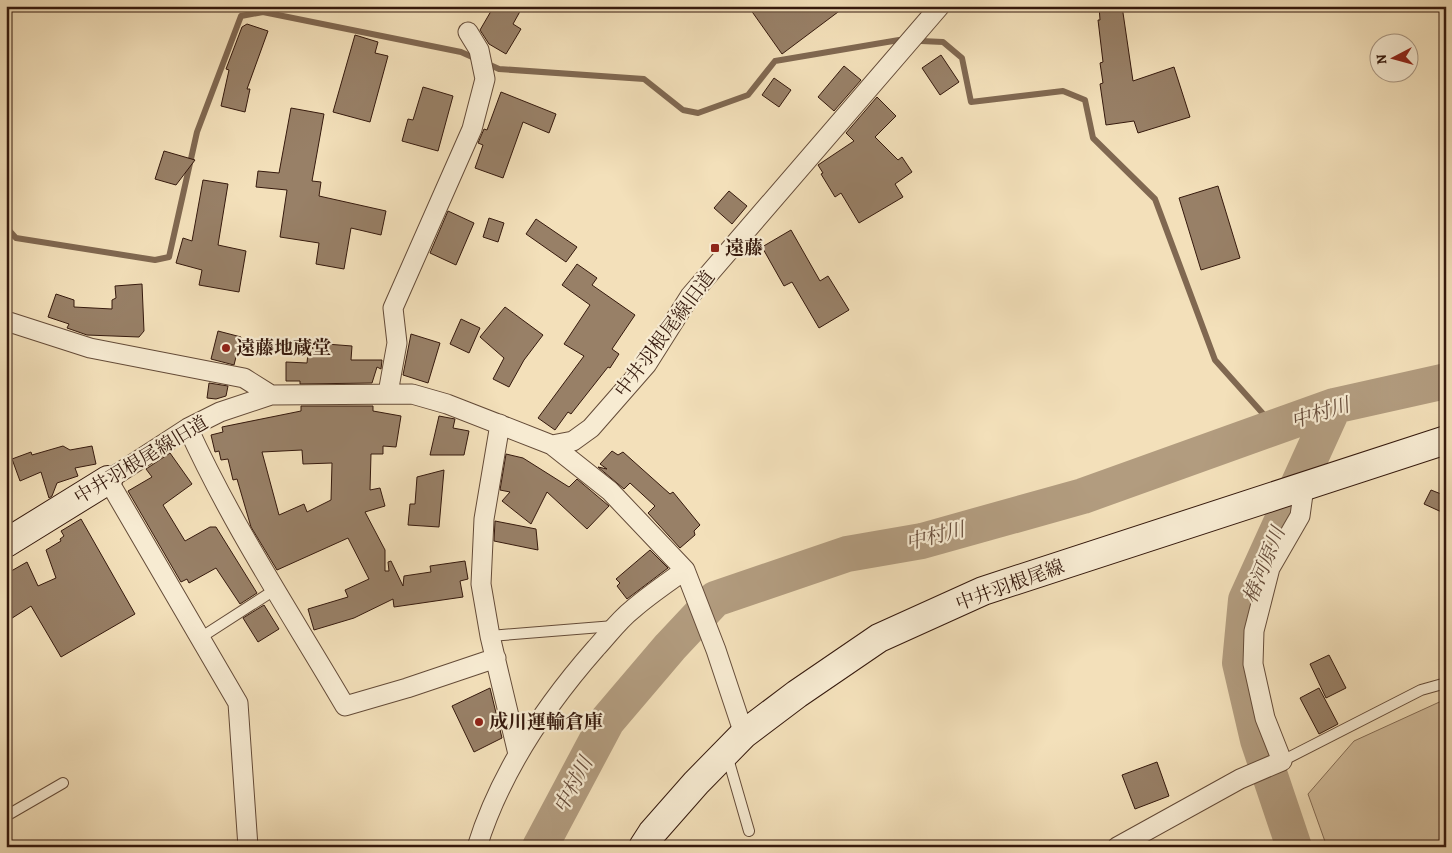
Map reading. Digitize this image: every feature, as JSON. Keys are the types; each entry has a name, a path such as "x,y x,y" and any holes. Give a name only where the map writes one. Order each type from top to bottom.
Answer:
{"main road":[{"name":"中井羽根尾線","path":"643,847 652,832 696,783 735,744 797,694 878,638 983,591 1446,440"},
{"name":"中井羽根尾線旧道","path":"6,543 108,480"}],"street":[{"name":"中井羽根尾線旧道","path":"108,480 188,428 220,412 271,395 412,394 500,424 552,445 573,441 591,428 646,364 690,296 940,6"},
{"path":"388,393 397,343 393,308 472,129 485,79 479,50 468,32"},
{"path":"6,320 90,348 244,378 271,395"},
{"path":"500,424 484,519 481,575 490,636 518,754"},
{"path":"188,428 209,474 235,522 344,706 407,688 496,658"},
{"path":"552,445 610,492 688,575 716,650 735,744"},
{"path":"108,480 238,703 248,847"},
{"path":"1117,847 1240,779 1278,764 1253,664 1254,631 1270,568 1300,516 1304,487"},
{"path":"477,847 486,818 518,754 549,706 579,668 631,610 688,575"}],"lane":[{"path":"200,638 276,589"},
{"path":"490,636 616,626"},
{"path":"1278,764 1421,690 1446,683"},
{"path":"735,744 749,831"},
{"path":"6,816 64,783"}],"shaded area":[{"path":"1446,699 1446,847 1327,847 1308,794 1354,741"}],"building":[{"path":"494,6 523,6 513,24 521,29 506,54 489,44 480,30"},
{"path":"748,6 846,6 782,54"},
{"path":"1099,6 1122,6 1133,81 1174,67 1190,117 1138,133 1134,121 1106,125 1100,84 1103,83 1100,63 1103,62 1098,20 1100,20"},
{"path":"247,24 268,31 247,89 250,89 245,112 221,106 229,70 226,69 242,27"},
{"path":"355,35 378,42 375,53 388,56 370,122 333,112"},
{"path":"941,55 959,82 940,95 922,68"},
{"path":"844,66 861,80 834,111 818,97"},
{"path":"774,78 791,90 779,107 762,95"},
{"path":"423,87 453,96 438,151 402,141 408,119 413,120"},
{"path":"501,92 556,114 549,133 523,122 503,178 475,168 483,145 478,143 484,129 487,130"},
{"path":"877,97 896,116 875,137 898,160 902,157 912,172 895,184 903,197 859,223 841,193 835,197 821,174 823,173 818,165 854,141 846,133"},
{"path":"291,108 324,114 312,181 321,182 319,196 386,211 381,235 351,228 344,269 316,264 319,243 280,237 287,190 256,187 258,171 279,173"},
{"path":"164,151 195,160 176,185 155,179"},
{"path":"203,180 228,184 218,245 246,251 239,292 199,285 202,270 176,263 183,238 192,241"},
{"path":"1218,186 1240,258 1201,270 1179,198"},
{"path":"729,191 747,206 732,224 714,208"},
{"path":"448,211 474,223 456,265 430,253"},
{"path":"489,218 504,223 498,242 483,237"},
{"path":"536,219 577,247 566,262 526,234"},
{"path":"791,230 820,281 828,276 849,310 819,328 792,282 784,286 762,247"},
{"path":"577,264 597,278 592,285 635,315 612,349 619,354 610,368 608,367 571,414 568,412 555,430 538,418 584,356 564,344 590,305 562,285"},
{"path":"142,284 144,331 139,337 87,335 67,328 69,324 48,317 56,294 74,300 74,307 112,309 112,300 116,298 115,286"},
{"path":"505,307 543,335 524,360 509,387 493,379 504,358 480,337"},
{"path":"461,319 480,328 469,353 450,344"},
{"name":"遠藤地蔵堂","path":"218,331 241,337 234,365 211,359"},
{"path":"411,334 440,343 428,383 403,375"},
{"path":"313,343 352,346 351,360 382,360 381,369 377,367 372,383 300,384 300,381 286,381 286,362 307,363 308,353 312,352"},
{"path":"209,383 228,386 226,396 216,399 207,398"},
{"path":"301,406 373,406 373,411 401,416 396,447 383,446 383,454 371,454 370,490 380,488 385,506 365,512 385,550 385,571 389,571 388,562 391,561 403,586 404,576 431,572 430,566 465,561 468,579 460,581 463,597 394,607 393,599 354,618 314,630 308,609 348,597 345,590 369,579 348,538 277,570 251,527 237,479 233,480 228,459 221,460 219,451 215,452 211,435 223,432 222,427 301,411","holes":["302,450 303,464 332,463 331,500 307,512 304,504 279,515 262,452"]},
{"path":"439,416 455,419 453,428 469,431 464,455 430,455"},
{"path":"63,446 70,450 92,446 96,464 75,468 78,476 57,483 52,496 49,498 41,472 20,481 12,459 31,452 32,455"},
{"path":"612,451 618,455 623,452 670,494 673,492 700,525 694,531 695,535 680,548 648,513 655,506 630,483 624,489 598,467 607,469 600,464"},
{"path":"170,453 192,484 163,505 185,541 210,527 216,527 257,593 240,604 216,568 189,583 187,579 181,582 128,491 152,477 146,469"},
{"path":"506,454 523,458 569,487 577,479 609,506 587,529 547,492 531,524 502,501 510,492 500,490"},
{"path":"444,470 439,527 408,525 410,504 415,504 417,477"},
{"path":"1431,490 1446,496 1446,514 1424,504"},
{"path":"81,519 135,614 61,657 31,606 6,622 6,574 27,562 38,586 56,578 46,550 61,541 60,539 64,536 61,531"},
{"path":"495,521 536,529 538,550 494,541"},
{"path":"650,550 668,568 627,599 617,586 620,583 616,579"},
{"path":"264,605 279,629 258,642 243,618"},
{"path":"1329,655 1346,688 1326,698 1310,664"},
{"name":"成川運輸倉庫","path":"490,688 502,738 474,752 452,706"},
{"path":"1319,688 1338,724 1319,734 1300,698"},
{"path":"1157,762 1169,796 1135,809 1122,775"}],"waterway":[{"path":"6,227 16,238 155,260 169,257 197,132 241,16 263,12 461,52 499,69 644,79 683,110 698,113 748,95 775,61 899,40 943,42 962,58 971,102 1063,91 1085,100 1093,138 1155,199 1215,360 1275,427"},
{"name":"中村川","path":"540,847 607,721 670,647 715,599 847,554 922,541 1083,496 1334,406 1446,381"},
{"name":"椿河原川","path":"1294,847 1258,740 1240,663 1246,600 1334,406"}],"place":[{"name":"遠藤","path":"715,248"},
{"name":"遠藤地蔵堂","path":"226,348"},
{"name":"成川運輸倉庫","path":"479,722"}]}
